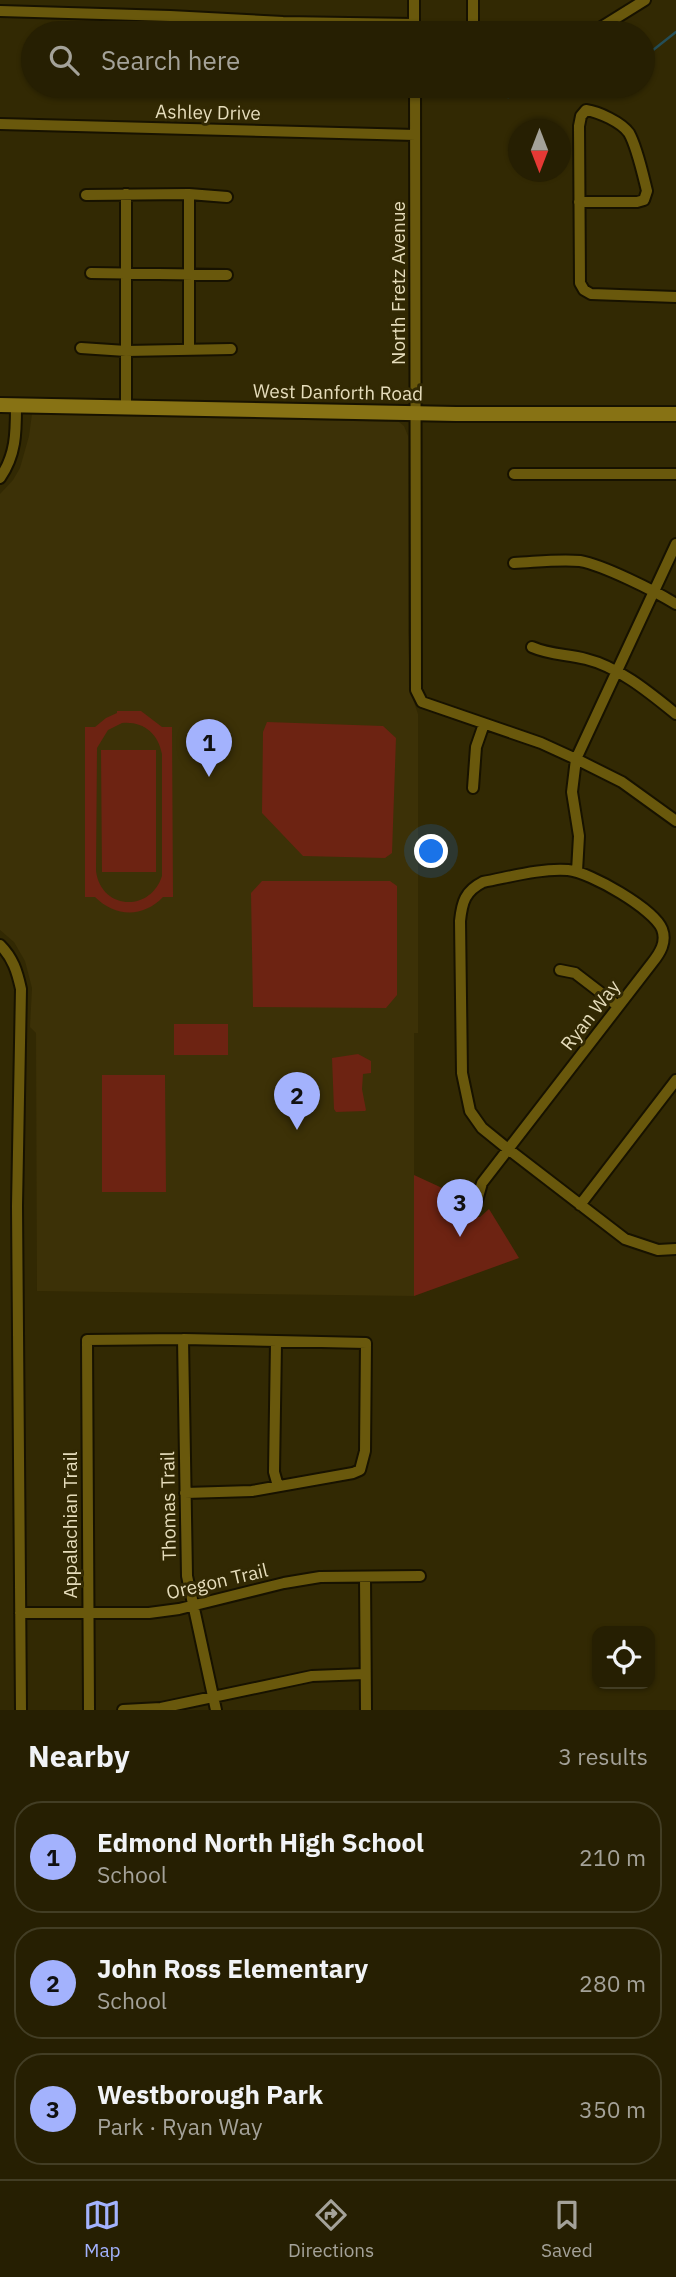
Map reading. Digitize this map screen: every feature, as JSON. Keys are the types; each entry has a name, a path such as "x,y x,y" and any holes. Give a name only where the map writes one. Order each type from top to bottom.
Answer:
{"main road":[{"name":"West Danforth Road","path":"0,405 414,413 676,414"}],"street":[{"path":"414,0 414,21"},
{"path":"473,0 473,21"},
{"path":"611,21 645,0"},
{"path":"0,12 261,21"},
{"name":"North Fretz Avenue","path":"415,98 416,690 422,702 484,724"},
{"path":"579,202 637,202 644,200 646,191 629,134 622,126 586,110 581,116 579,126 579,202 580,283 584,290 591,294 676,297"},
{"name":"Ashley Drive","path":"0,124 415,135"},
{"path":"126,194 127,407"},
{"path":"189,194 189,349"},
{"path":"86,195 189,194 227,197"},
{"path":"91,273 228,275"},
{"path":"81,348 126,351 231,349"},
{"path":"0,478 12,456 16,439 16,406"},
{"path":"514,474 676,474"},
{"path":"676,544 576,760 572,792 579,836 577,872 556,870 483,882 474,887 462,901 462,1073 470,1111 482,1128 625,1239 658,1250 676,1249"},
{"path":"514,563 568,560 584,562 676,604"},
{"path":"532,647 556,656 588,659 631,679 676,713"},
{"path":"473,788 476,747 484,724 541,743 622,782 676,821"},
{"name":"Ryan Way","path":"476,1204 482,1183 662,950 662,929 650,916 606,883 577,872"},
{"path":"0,945 9,954 17,970 21,989 17,1206 21,1710"},
{"path":"560,970 575,974 618,1006"},
{"path":"580,1205 676,1080"},
{"path":"183,1339 366,1343 365,1451 360,1469 353,1473 252,1491 185,1493"},
{"name":"Appalachian Trail","path":"89,1710 87,1340 183,1339"},
{"name":"Thomas Trail","path":"183,1339 186,1564 192,1606 215,1704"},
{"path":"276,1343 274,1472 278,1486"},
{"name":"Oregon Trail","path":"20,1613 149,1613 320,1577 421,1576"},
{"path":"365,1577 366,1710"},
{"path":"123,1710 215,1704 312,1676 365,1674"}],"shaded area":[{"path":"32,414 399,422 404,426 408,436 410,690 418,714 418,1033 414,1033 414,1296 37,1291 36,1033 30,1027 32,988 25,961 14,942 0,930 0,494 20,468"},
{"path":"141,711 162,727 172,727 173,897 163,897 138,912 120,911 103,904 95,897 85,897 85,727 95,727 117,713","holes":["122,723 143,726 153,734 162,754 162,876 156,888 147,896 126,902 107,893 100,884 96,871 97,748 108,730"]},
{"path":"267,722 383,726 396,738 392,853 385,858 303,856 262,813 263,732"},
{"path":"101,750 156,750 156,872 102,872"},
{"path":"262,881 390,881 397,886 397,995 386,1008 253,1007 251,893"},
{"path":"174,1024 228,1024 228,1055 174,1055"},
{"path":"358,1054 371,1061 371,1073 363,1074 362,1089 366,1110 336,1112 332,1058"},
{"path":"102,1075 165,1075 166,1192 102,1192"},
{"path":"414,1175 466,1199 466,1210 472,1216 480,1217 489,1209 519,1258 414,1296"}],"waterway":[{"path":"655,49 676,32"}],"place":[{"name":"Edmond North High School","path":"209,777"},
{"name":"John Ross Elementary","path":"297,1130"},
{"name":"Westborough Park","path":"460,1237"}]}
